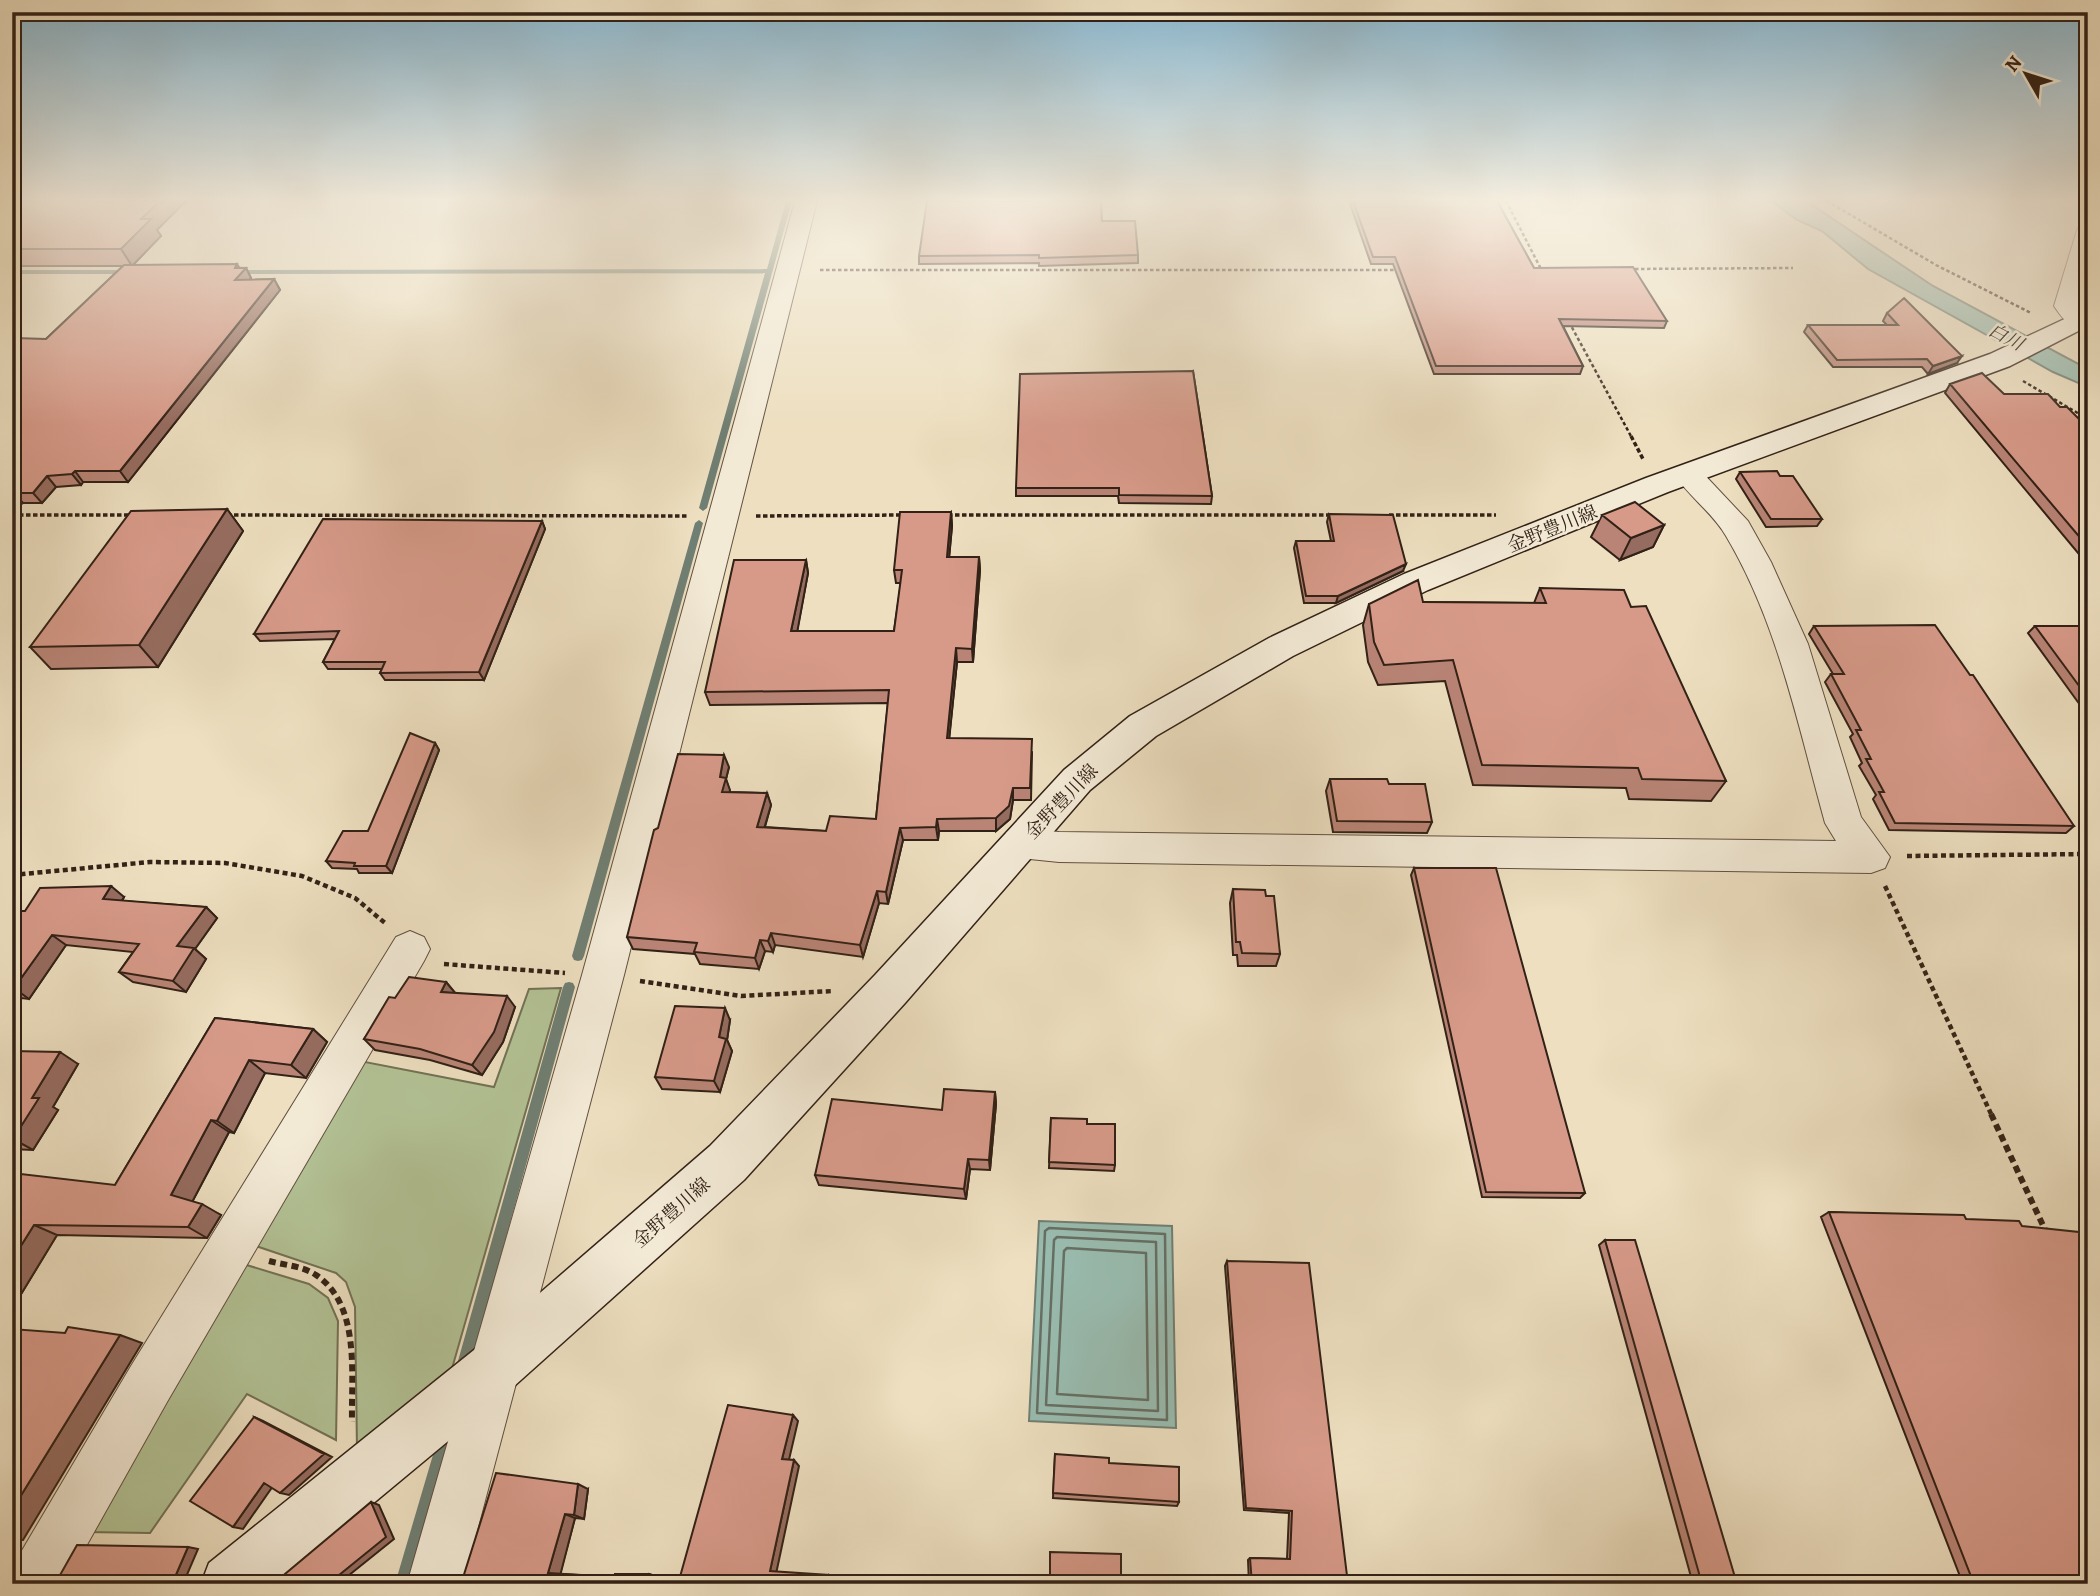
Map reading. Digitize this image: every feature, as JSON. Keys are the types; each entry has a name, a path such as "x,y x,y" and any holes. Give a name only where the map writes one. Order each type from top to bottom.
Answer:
{"main road":[{"name":"金野豊川線","path":"230,1584 493,1369 727,1163 890,989 1077,780 1143,726 1280,647 1416,582 1673,480 1996,361 2075,327"}],"street":[{"path":"435,1584 603,975 786,275"},
{"path":"2075,275 2066,306 2075,327"},
{"path":"1673,480 1737,528 1756,562 1791,644 1844,823 1871,857"},
{"path":"1020,843 1059,847 1871,857"},
{"path":"34,1584 149,1384 410,949"}],"path":[{"path":"1545,275 1548,282"},
{"path":"1957,275 2041,318 2075,327"},
{"path":"1567,318 1673,480"},
{"path":"1996,361 2088,419"},
{"path":"12,515 132,515"},
{"path":"214,515 917,515"},
{"path":"945,515 1334,515"},
{"path":"1376,515 1501,515"},
{"path":"2052,1246 1871,857 2088,855"},
{"path":"12,875 150,862 225,863 302,876 355,898 392,929 410,949 434,964 603,975 741,996 890,989"},
{"path":"231,1250 315,1274 334,1290 347,1317 354,1485"}],"green space":[{"path":"561,988 451,1372 357,1449 355,1307 346,1282 336,1273 250,1244 355,1060 494,1087 529,989"},
{"path":"240,1263 309,1284 328,1298 338,1321 336,1440 247,1394 150,1533 85,1532"}],"water":[{"name":"白川","path":"1880,275 1917,275 2088,369 2088,392 2081,384 2053,372"},
{"path":"1039,1221 1172,1226 1176,1428 1029,1421"}],"building":[{"path":"113,275 239,275 235,280 274,279 120,471 75,471 72,474 47,476 33,493 12,493 12,373 15,370 12,370 12,341 15,338 46,339"},
{"path":"1402,275 1638,275 1667,321 1559,319 1583,366 1436,366"},
{"path":"1904,298 1962,356 1933,366 1927,359 1837,360 1808,325 1898,325 1887,313"},
{"path":"1193,371 1212,496 1119,495 1119,488 1016,488 1020,374"},
{"path":"1982,373 2004,394 2048,394 2060,407 2067,407 2079,419 2087,419 2088,547 1950,384"},
{"path":"1777,471 1780,476 1793,476 1822,519 1771,519 1740,472"},
{"path":"1635,502 1664,525 1631,538 1602,515"},
{"path":"227,509 139,645 30,647 131,511"},
{"path":"900,512 951,512 947,557 979,557 972,649 956,648 947,738 1032,739 1030,788 1013,788 1009,806 996,818 937,819 936,827 900,828 886,892 877,891 860,945 771,933 768,941 760,940 755,958 694,952 697,943 627,937 654,830 658,828 678,754 724,755 720,777 726,778 722,792 767,793 757,827 826,831 830,816 876,819 889,690 705,692 734,560 806,560 791,631 894,631 902,570 894,570"},
{"path":"1329,514 1393,515 1406,564 1338,596 1306,596 1296,541 1334,541"},
{"path":"323,519 542,521 479,672 380,673 385,662 323,662 339,631 254,634"},
{"path":"1418,580 1423,602 1546,603 1540,588 1624,590 1631,607 1646,606 1726,781 1642,779 1638,768 1482,765 1453,660 1384,665 1374,642 1369,604"},
{"path":"1935,625 1970,675 1973,675 2074,826 1895,823 1879,792 1884,792 1866,759 1871,759 1856,730 1861,730 1831,674 1844,674 1814,626"},
{"path":"2035,626 2088,626 2088,698"},
{"path":"410,733 435,743 386,866 354,866 355,863 326,861 343,831 368,831"},
{"path":"1330,779 1387,779 1389,784 1425,784 1432,822 1337,821"},
{"path":"1414,868 1496,868 1585,1193 1486,1192"},
{"path":"111,886 103,899 206,907 177,946 194,948 173,981 119,972 139,944 52,935 12,988 12,911 25,911 40,888"},
{"path":"1233,889 1265,890 1266,896 1274,896 1280,954 1242,953 1240,942 1236,942"},
{"path":"409,977 446,982 441,992 507,996 494,1032 472,1065 420,1049 364,1039 389,997 395,998"},
{"path":"675,1006 725,1008 719,1037 726,1039 714,1081 655,1077"},
{"path":"215,1018 313,1029 291,1065 249,1060 217,1121 211,1120 171,1195 202,1204 188,1227 34,1225 12,1260 12,1187 21,1174 115,1185"},
{"path":"12,1051 60,1052 32,1098 39,1098 13,1139 12,1139"},
{"path":"944,1089 995,1092 989,1160 968,1159 964,1189 815,1175 832,1099 942,1110"},
{"path":"1051,1118 1087,1119 1087,1124 1115,1124 1115,1165 1049,1162"},
{"path":"1829,1212 1964,1215 1966,1219 2019,1221 2022,1226 2088,1233 2088,1347 2080,1350 2088,1367 2088,1584 1974,1584"},
{"path":"1605,1240 1635,1240 1737,1584 1702,1584"},
{"path":"1227,1261 1309,1263 1348,1584 1252,1584 1250,1558 1290,1559 1292,1511 1246,1508"},
{"path":"68,1327 120,1335 12,1510 12,1329 65,1333"},
{"path":"728,1405 793,1415 782,1459 794,1460 770,1571 829,1575 828,1583 835,1584 678,1584"},
{"path":"254,1417 324,1454 280,1493 264,1483 233,1527 190,1501"},
{"path":"1055,1454 1109,1458 1109,1463 1179,1467 1179,1502 1053,1493"},
{"path":"496,1473 578,1484 574,1515 565,1514 548,1573 615,1577 615,1574 649,1574 648,1584 461,1584"},
{"path":"371,1502 386,1537 328,1584 273,1584"},
{"path":"77,1545 188,1547 172,1584 55,1584"},
{"path":"1050,1552 1121,1554 1121,1584 1050,1584"}],"waterway":[{"path":"703,508 768,275"},
{"path":"578,956 699,523"},
{"path":"465,1361 569,987"},
{"path":"403,1584 443,1448"}]}
